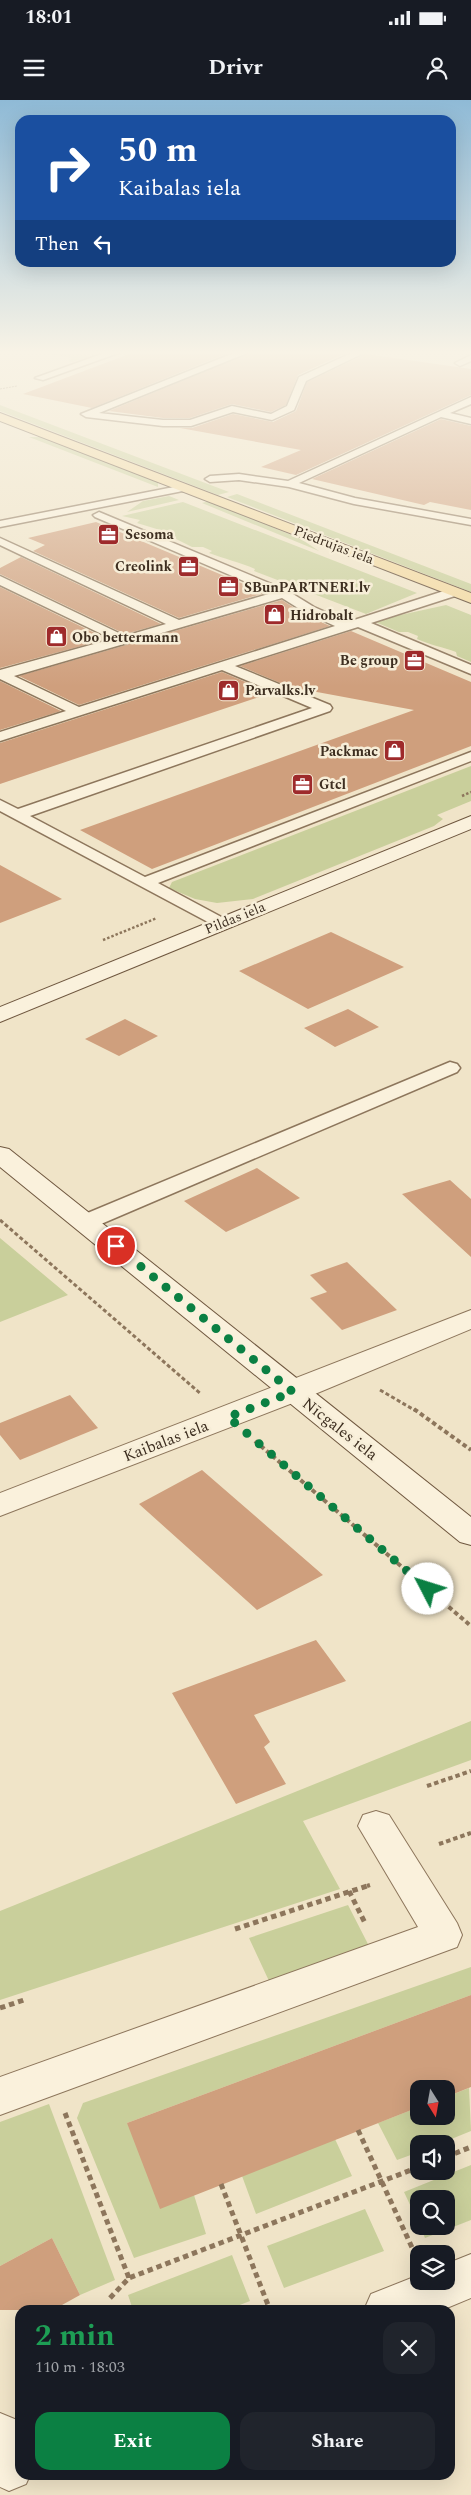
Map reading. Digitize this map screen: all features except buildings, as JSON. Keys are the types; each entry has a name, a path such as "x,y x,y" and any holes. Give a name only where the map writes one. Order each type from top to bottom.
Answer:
{"main road":[{"name":"Piedrujas iela","path":"119,463 471,598"},
{"path":"205,477 241,491"}],"street":[{"name":"Pildas iela","path":"0,1015 471,822"},
{"name":"Nīcgales iela","path":"0,1154 471,1534"},
{"name":"Kaibalas iela","path":"0,1505 293,1392 471,1319"},
{"path":"0,2096 443,1935 376,1826"},
{"path":"399,2305 471,2276"}],"lane":[{"path":"290,484 335,463"},
{"path":"205,477 240,477 290,484 354,501 471,522"},
{"path":"0,524 184,488"},
{"path":"0,536 99,515 121,508 130,500"},
{"path":"99,515 284,594 310,610 352,624 471,670"},
{"path":"0,541 177,624"},
{"path":"0,580 123,640"},
{"path":"0,737 454,592"},
{"path":"1,674 284,594"},
{"path":"17,815 325,708 223,666"},
{"path":"1,674 78,712"},
{"path":"144,883 471,756"},
{"path":"0,806 221,924"},
{"path":"86,1222 450,1068"}],"path":[{"path":"0,1220 471,1626"},
{"path":"345,1371 412,1408 471,1450"},
{"path":"427,1786 471,1771"},
{"path":"439,1844 471,1833"},
{"path":"235,1929 406,1874"},
{"path":"0,2008 24,2000"},
{"path":"62,2104 129,2278"},
{"path":"358,2130 411,2245"},
{"path":"455,2153 471,2147"},
{"path":"110,2298 129,2278 410,2170"},
{"path":"221,2184 268,2305"}],"green space":[{"path":"95,463 108,463 158,482 158,487"},
{"path":"134,463 152,463 229,492 218,495"},
{"path":"237,494 471,584 471,592 227,497"},
{"path":"169,496 179,500 127,512 143,501"},
{"path":"209,501 301,539 319,551 202,503"},
{"path":"183,502 417,593 366,614 254,571 255,569 209,553 212,551 203,547 192,547 172,537 173,534 137,523 140,520 122,516"},
{"path":"446,605 471,615 471,662 457,656 456,652 417,639 418,636 408,632 399,632 373,621"},
{"path":"471,766 471,801 437,815 443,819 434,826 253,899 217,903 195,899 169,888 172,882"},
{"path":"0,1238 68,1295 0,1322"},
{"path":"471,1721 471,1760 303,1821 340,1889 0,2000 0,1911"},
{"path":"348,1905 369,1946 269,1981 249,1938"},
{"path":"471,1967 471,1995 127,2123 194,2195 206,2234 134,2258 77,2118 83,2103"},
{"path":"469,2088 471,2131 455,2138 455,2135 410,2135 410,2155 397,2160 378,2123 410,2111 410,2125 455,2125 455,2093"},
{"path":"49,2104 115,2280 80,2295 52,2238 0,2266 0,2122"},
{"path":"335,2139 352,2176 256,2214 242,2176"},
{"path":"471,2165 471,2220 455,2226 455,2190 410,2190 410,2205 404,2192 434,2180 455,2180 455,2171"},
{"path":"365,2209 384,2251 284,2288 267,2246"},
{"path":"232,2255 250,2301 240,2305 131,2305 128,2295"}],"place":[{"name":"Sesoma","path":"109,534"},
{"name":"Creolink","path":"188,566"},
{"name":"SBunPARTNERI.lv","path":"228,587"},
{"name":"Hidrobalt","path":"274,615"},
{"name":"Obo bettermann","path":"56,637"},
{"name":"Be group","path":"414,660"},
{"name":"Parvalks.lv","path":"229,690"},
{"name":"Packmac","path":"394,751"},
{"name":"Gtcl","path":"303,784"}],"route":[{"path":"116,1246 293,1392 228,1417 428,1589"}]}
